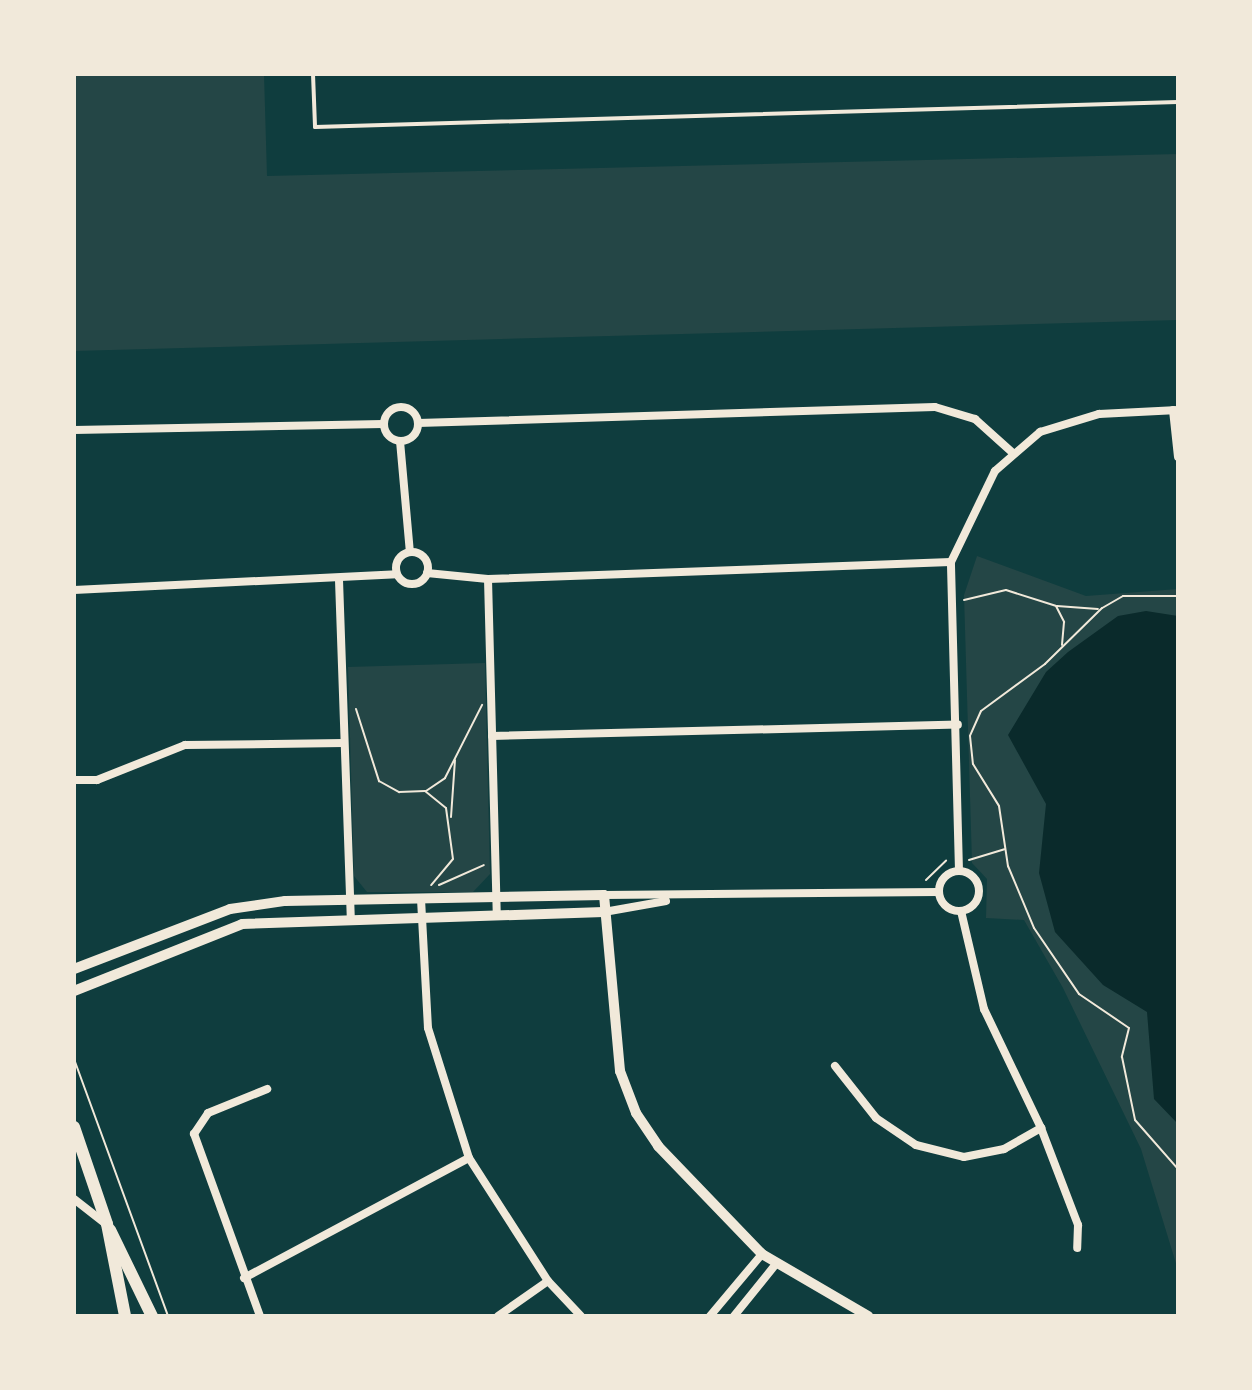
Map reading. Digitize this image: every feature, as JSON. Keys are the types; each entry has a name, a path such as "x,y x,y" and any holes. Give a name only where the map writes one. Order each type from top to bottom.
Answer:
{"main road":[{"path":"74,1127 107,1224 152,1316"},
{"path":"107,1224 125,1316"}],"street":[{"path":"74,430 383,424 400,406 418,423 935,407 975,419 1014,454"},
{"path":"961,911 976,902 979,888 959,871 958,725 951,562 995,471 1040,432 1099,414 1176,410 1178,457"},
{"path":"400,441 415,434 418,423"},
{"path":"383,424 400,441 410,552 397,574"},
{"path":"410,552 424,557 427,573"},
{"path":"74,590 339,580 397,574 410,583 427,573 488,579 951,562"},
{"path":"488,579 497,914"},
{"path":"339,580 351,918"},
{"path":"492,736 958,725"},
{"path":"74,780 97,780 185,745 344,743"},
{"path":"959,871 943,879 938,892 943,904 961,911"},
{"path":"74,969 216,914 285,901 604,895 675,899 938,892"},
{"path":"604,895 620,1071 636,1113 686,1178 762,1254 868,1316"},
{"path":"421,899 428,1028 469,1158 548,1281 581,1316"},
{"path":"74,991 221,930 351,918 604,912 675,899"},
{"path":"961,911 984,1009 1041,1128 1078,1225 1077,1248"},
{"path":"216,914 221,930"},
{"path":"111,956 118,972"},
{"path":"835,1066 876,1118 916,1145 964,1157 1004,1149 1041,1128"},
{"path":"260,1316 194,1134 208,1113 267,1089"},
{"path":"244,1278 469,1158"},
{"path":"74,1199 107,1224"},
{"path":"710,1316 762,1254"},
{"path":"734,1316 776,1264"},
{"path":"498,1316 548,1281"}],"lane":[{"path":"313,74 315,127 1178,102"}],"path":[{"path":"952,600 1006,590 1056,606 1102,608"},
{"path":"1178,596 1123,596 1102,608 1062,647 972,723 973,764 999,806 1004,849 1034,928 1059,969 1079,994 1129,1028 1122,1057 1135,1120 1178,1169"},
{"path":"1056,606 1064,622 1062,647"},
{"path":"430,886 453,859 451,819 455,759 474,713 491,702"},
{"path":"343,707 357,709 362,719 379,781 399,792 425,791 455,759"},
{"path":"425,791 451,819"},
{"path":"959,860 1004,849"},
{"path":"74,1059 168,1316"}],"shaded area":[{"path":"74,74 264,74 267,176 1178,154 1178,320 74,351"},
{"path":"977,556 1086,596 1178,589 1178,1270 1141,1149 1063,988 1024,920 986,918 987,879 972,863 964,595"},
{"path":"1146,611 1178,616 1178,1124 1154,1099 1147,1012 1103,985 1055,932 1039,873 1046,804 1008,735 1046,672 1068,652 1118,616"},
{"path":"485,663 490,874 473,892 367,892 354,876 348,667"}]}
